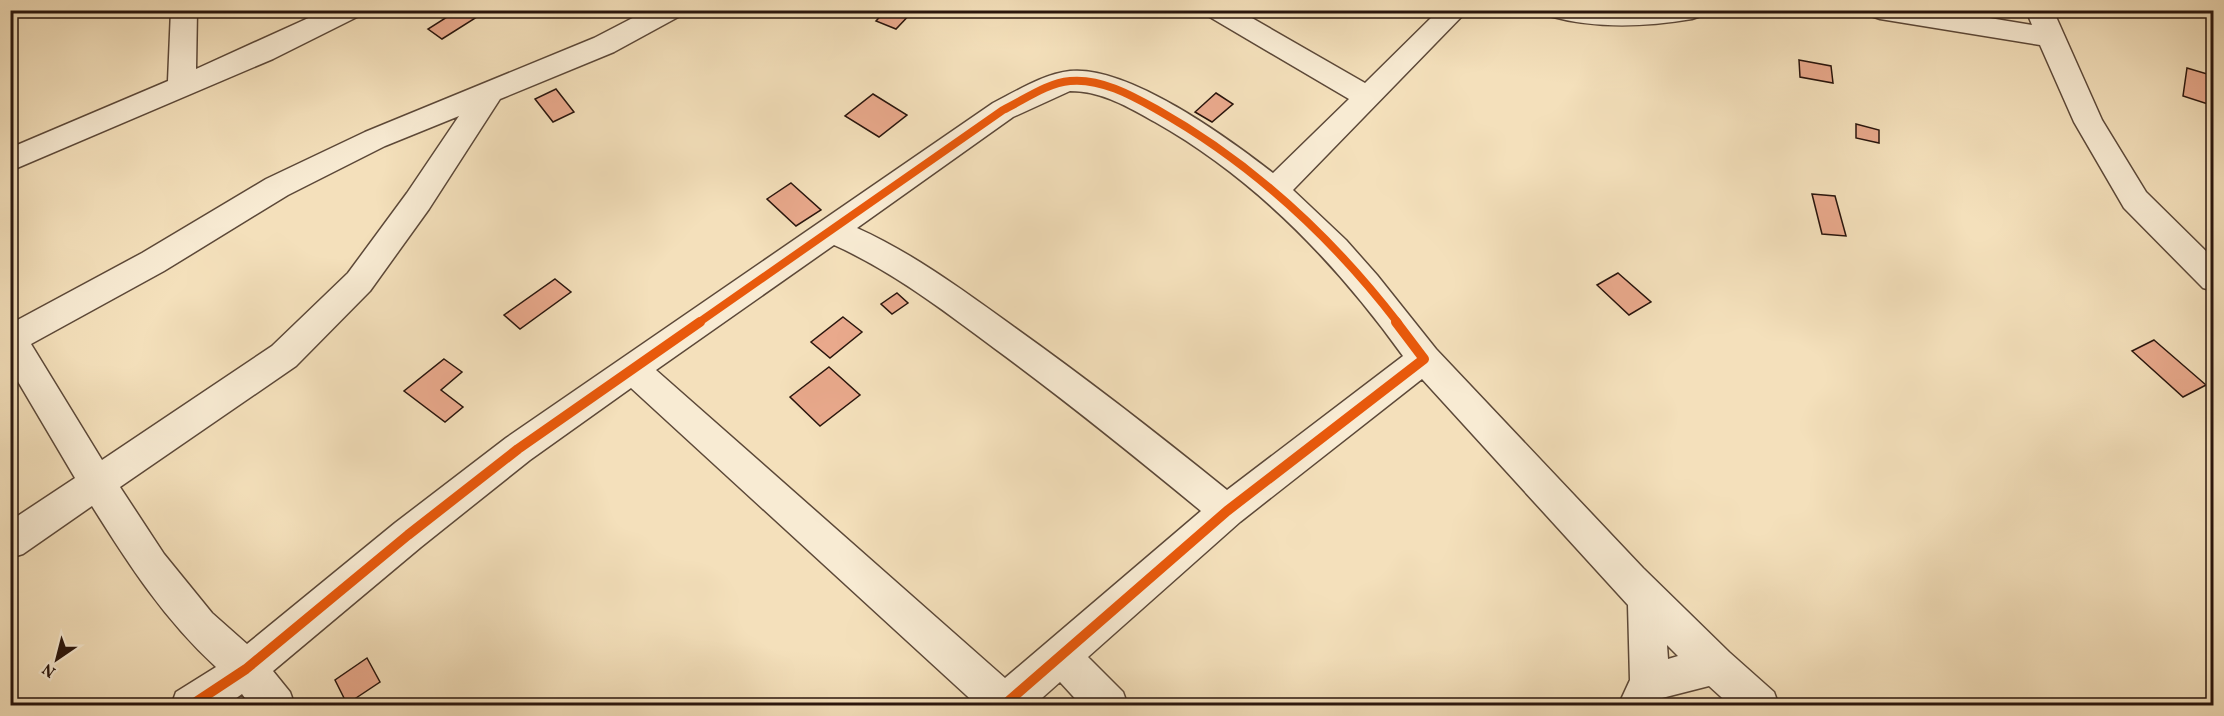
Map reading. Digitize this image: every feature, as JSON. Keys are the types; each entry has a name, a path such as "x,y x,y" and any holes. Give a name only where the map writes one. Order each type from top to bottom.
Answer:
{"street":[{"path":"182,86 184,10"},
{"path":"10,160 263,52 350,10"},
{"path":"276,705 246,669 199,626 151,566 97,483 11,340 153,262 277,188 375,139 604,45 671,10"},
{"path":"1217,10 1368,97"},
{"path":"1275,190 1455,10"},
{"path":"1558,10 1590,17 1628,19 1692,10"},
{"path":"1880,10 2045,24 2088,122 2135,200 2214,279"},
{"path":"190,705 246,669 408,535 518,449 1003,110 1070,81 1108,85 1181,122 1275,190 1389,309 1424,359 1464,399 1647,600 1714,666 1760,705"},
{"path":"10,542 284,356 359,282 418,201 490,92"},
{"path":"831,230 869,246 907,268 958,304 1106,412 1227,511"},
{"path":"632,369 1004,705 1227,511 1424,359"},
{"path":"1647,600 1643,694 1714,666"},
{"path":"1061,656 1109,705"}],"building":[{"path":"458,10 468,10 477,17 442,39 428,29"},
{"path":"886,10 914,10 896,29 876,21"},
{"path":"1799,60 1831,66 1833,83 1800,77"},
{"path":"2187,68 2214,76 2214,106 2183,96"},
{"path":"556,89 574,112 553,122 535,99"},
{"path":"1216,93 1233,104 1212,122 1195,112"},
{"path":"873,94 907,115 879,137 845,116"},
{"path":"1856,124 1879,130 1879,143 1856,138"},
{"path":"791,183 821,210 796,226 767,199"},
{"path":"1812,194 1835,196 1846,236 1822,234"},
{"path":"1618,273 1651,302 1629,315 1597,285"},
{"path":"555,279 571,292 520,329 504,315"},
{"path":"897,293 908,303 892,314 881,304"},
{"path":"843,317 862,332 830,358 811,342"},
{"path":"2154,340 2206,385 2183,397 2132,351"},
{"path":"444,359 462,372 441,390 463,407 445,422 404,391"},
{"path":"829,367 860,395 820,426 790,397"},
{"path":"367,658 380,682 347,704 335,680"}],"cycle path":[{"path":"190,706 246,669 408,535 518,449 1003,110 1063,82 1091,82 1129,96 1189,128 1266,183 1335,249 1396,321 1424,359 1227,511 1003,706"}]}
